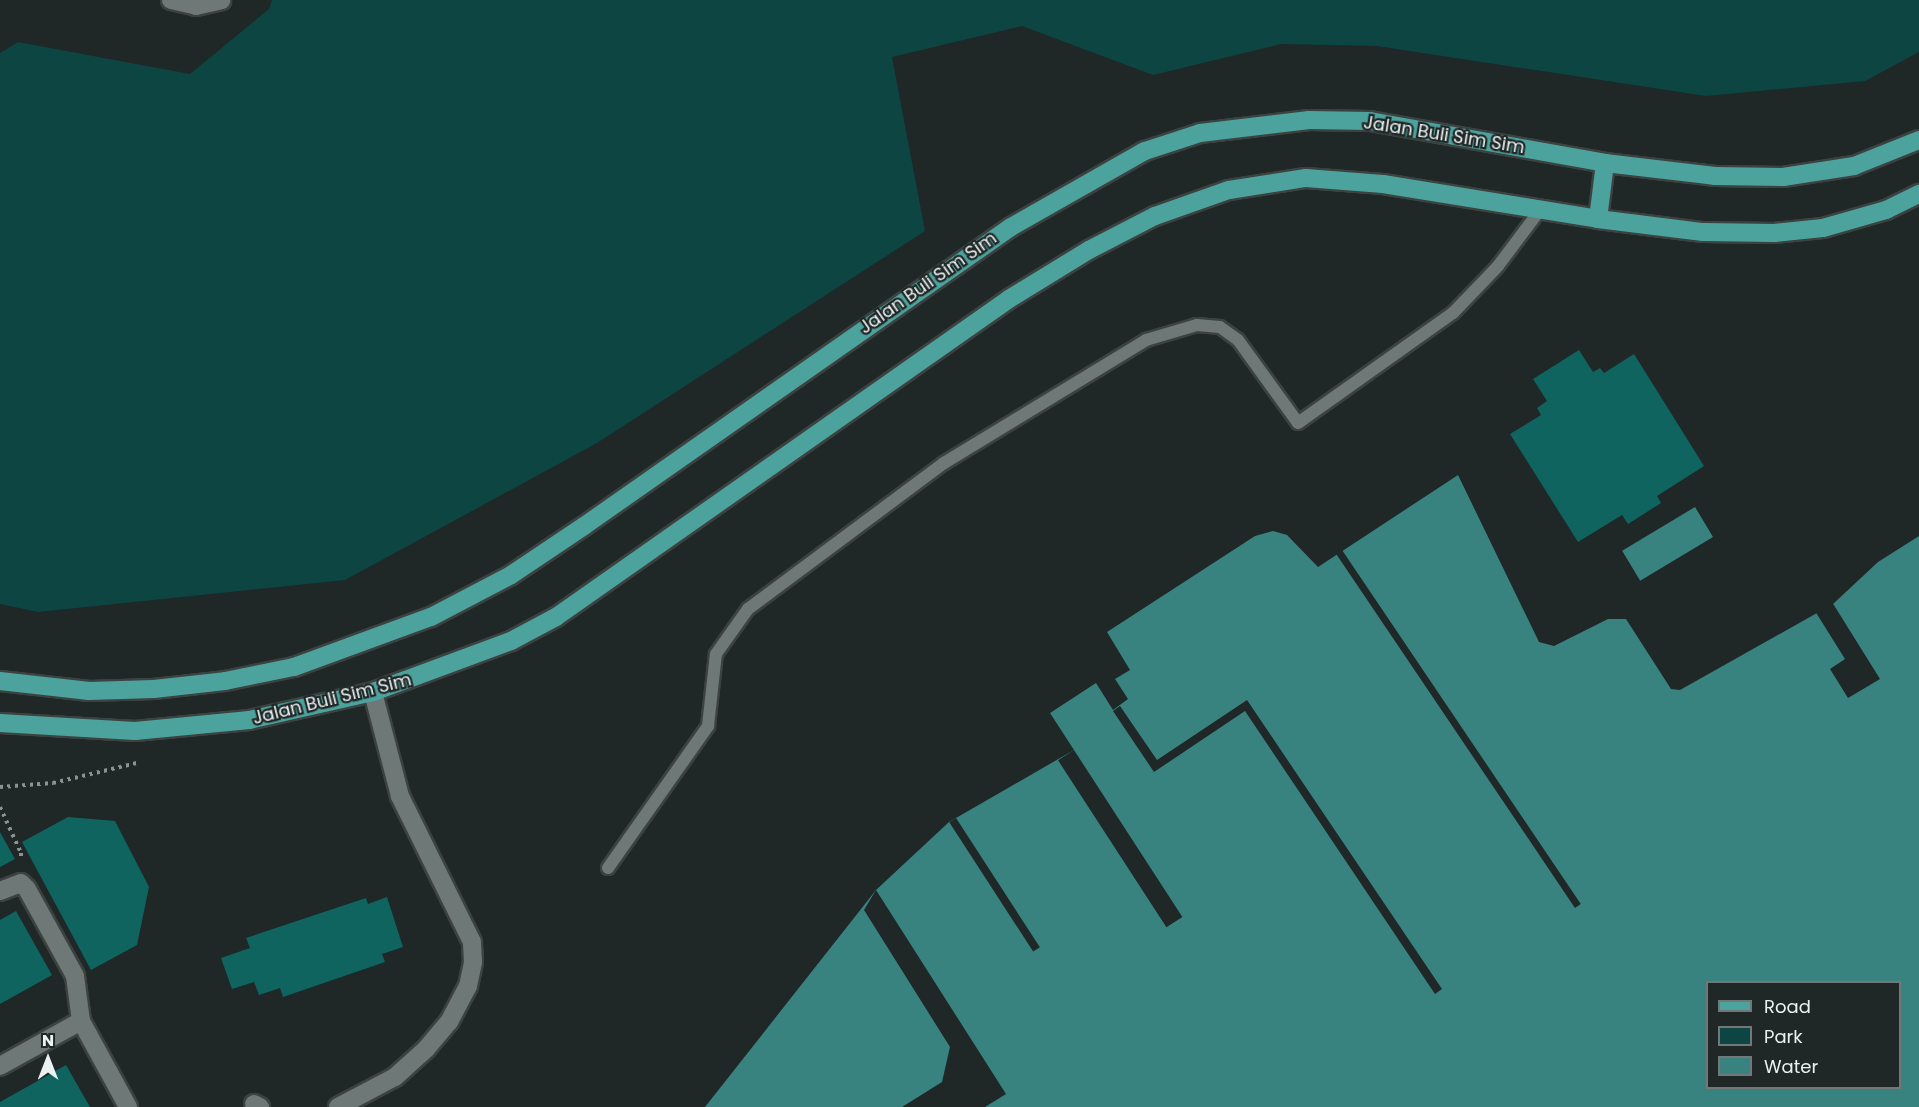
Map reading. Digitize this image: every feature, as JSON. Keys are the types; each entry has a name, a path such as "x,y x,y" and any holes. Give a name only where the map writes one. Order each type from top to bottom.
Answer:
{"main road":[{"name":"Jalan Buli Sim Sim","path":"0,681 90,691 154,689 225,681 294,667 431,617 511,575 584,526 1011,227 1146,151 1200,133 1309,120 1370,121 1605,163 1715,176 1783,177 1854,166 1919,140"},
{"path":"1598,219 1605,163"},
{"name":"Jalan Buli Sim Sim","path":"0,723 78,731 155,730 249,720 373,692 462,661 556,617 1009,299 1089,250 1155,216 1229,190 1306,178 1457,193 1540,210 1703,232 1774,233 1823,228 1886,210 1919,194"}],"street":[{"path":"171,0 196,6 221,0"},
{"path":"338,1107 395,1077 426,1049 449,1022 468,986 473,962 472,942 400,796 373,692"},
{"path":"0,891 21,883 75,976 81,1021 128,1107"},
{"path":"0,1065 81,1021"}],"lane":[{"path":"608,868 708,726 716,654 748,609 944,463 1146,340 1197,325 1220,327 1238,340 1298,423 1453,313 1498,266 1540,210"}],"path":[{"path":"0,788 53,783 137,763"},
{"path":"0,807 21,853 21,883"}],"green space":[{"path":"272,0 1919,0 1919,52 1865,81 1706,96 1377,46 1281,44 1153,75 1022,26 892,57 925,231 597,443 345,580 38,612 0,604 0,53 18,42 190,74 269,9"}],"water":[{"path":"1458,475 1539,642 1554,646 1608,619 1626,619 1671,689 1680,690 1833,604 1878,562 1919,536 1919,1107 705,1107 876,890 949,822 1074,750 1050,713 1096,683 1113,710 1128,699 1115,679 1130,670 1107,632 1255,536 1273,531 1287,535 1318,567"},
{"path":"1695,507 1713,537 1640,581 1622,551"}],"pier":[{"path":"1342,550 1581,904 1575,908 1336,554"},
{"path":"1832,602 1880,679 1848,698 1830,669 1845,659 1815,611"},
{"path":"1247,700 1442,989 1435,994 1245,711 1154,772 1113,711 1120,706 1157,760"},
{"path":"1074,750 1182,917 1166,927 1058,760"},
{"path":"956,818 1040,947 1033,952 949,822"},
{"path":"876,890 1006,1094 985,1107 902,1107 942,1082 950,1047 864,910"}],"building":[{"path":"1579,350 1593,372 1600,368 1604,373 1634,354 1704,466 1657,496 1661,503 1628,524 1622,515 1578,542 1510,434 1541,415 1537,408 1547,401 1533,379"},
{"path":"68,817 115,821 149,887 137,945 91,970 22,842"},
{"path":"0,832 15,859 0,867"},
{"path":"387,897 403,947 382,954 385,962 283,997 280,988 259,995 254,982 232,989 221,958 250,948 246,938 366,898 368,904"},
{"path":"16,911 52,975 0,1004 0,920"},
{"path":"66,1065 90,1107 0,1107 0,1102"}]}
